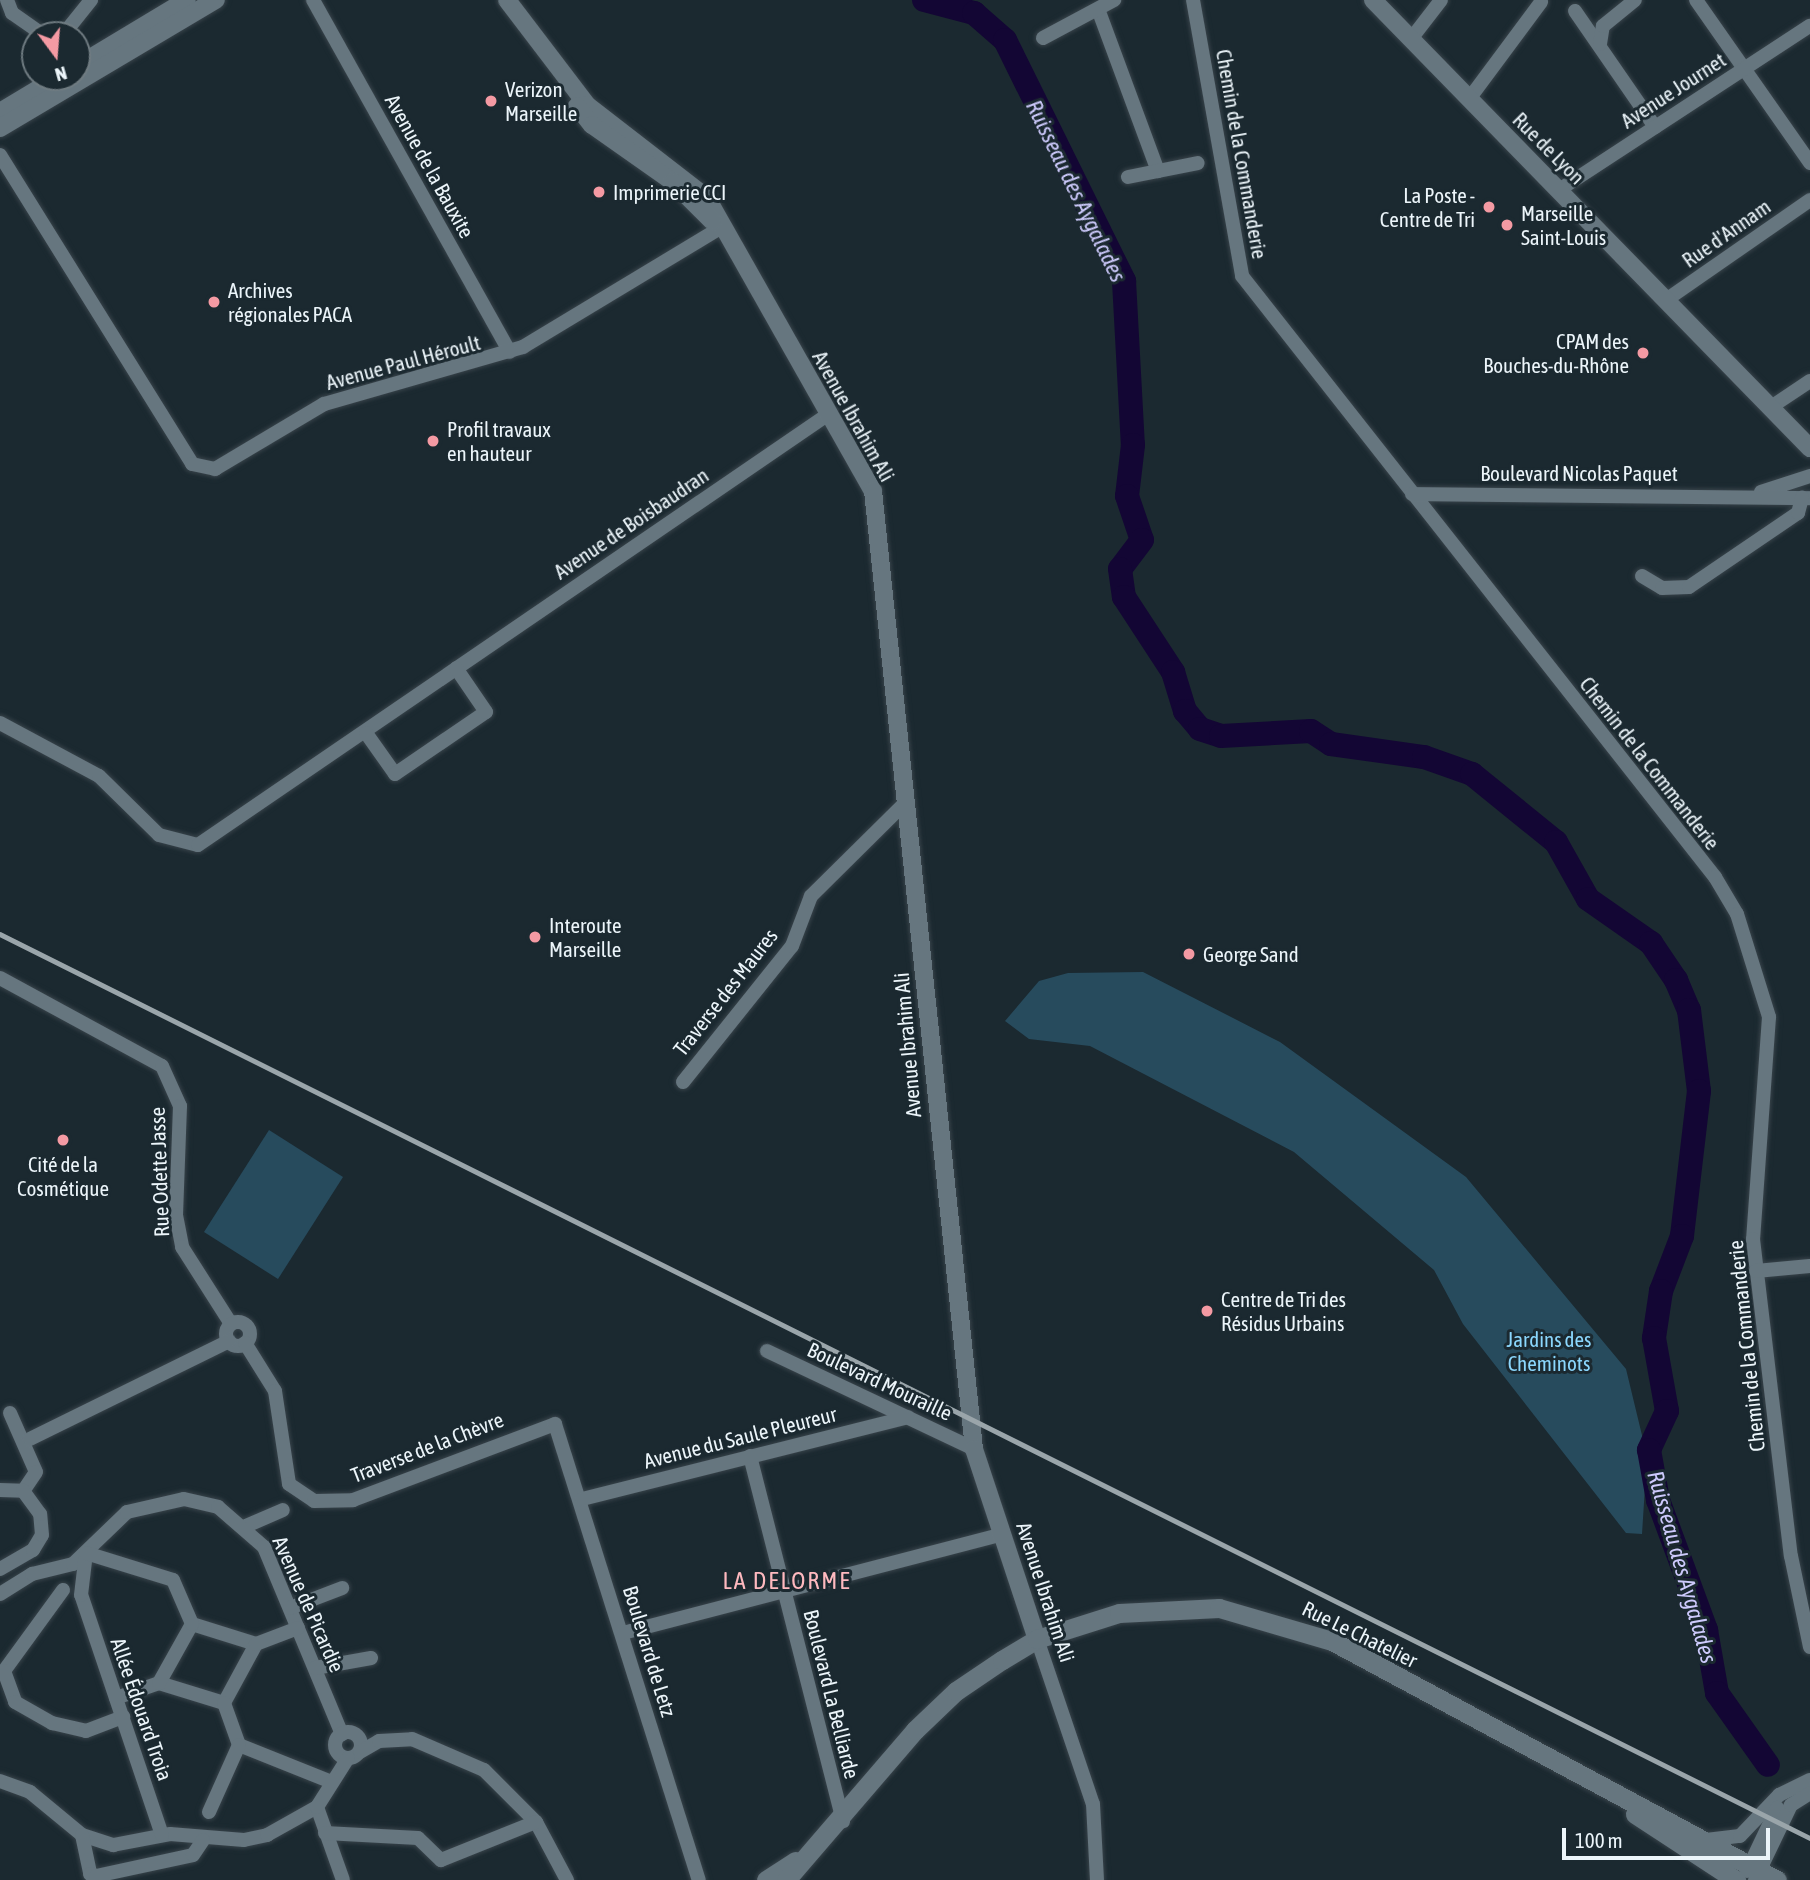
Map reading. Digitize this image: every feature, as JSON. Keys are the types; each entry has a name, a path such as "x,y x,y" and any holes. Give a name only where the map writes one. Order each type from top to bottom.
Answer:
{"main road":[{"name":"Rue Le Chatelier","path":"786,1880 843,1821 915,1730 956,1691 1037,1639 1156,1609 1260,1615 1353,1652 1606,1793 1706,1840 1759,1876"},
{"name":"Rue Le Chatelier","path":"1606,1793 1737,1880"},
{"name":"Rue Le Chatelier","path":"766,1880 822,1843"}],"street":[{"path":"7,0 12,13 24,21"},
{"path":"74,21 91,0"},
{"path":"91,58 187,0"},
{"path":"0,128 216,0"},
{"name":"Avenue de la Bauxite","path":"313,0 510,352"},
{"name":"Avenue Ibrahim Ali","path":"507,0 567,83 684,174 707,198 720,228 830,413 880,517 974,1449 1093,1804 1097,1880"},
{"path":"1043,38 1114,0"},
{"name":"Chemin de la Commanderie","path":"1193,0 1242,276 1715,877 1737,914 1763,992 1771,1043 1756,1271 1791,1556 1810,1647"},
{"name":"Rue de Lyon","path":"1373,0 1810,448"},
{"path":"1411,39 1441,0"},
{"path":"1600,44 1603,26 1635,0"},
{"path":"1696,0 1810,163"},
{"path":"1469,99 1541,2"},
{"path":"1098,9 1158,171"},
{"path":"1575,11 1655,127"},
{"name":"Avenue Journet","path":"1559,190 1810,26"},
{"path":"0,112 35,91"},
{"name":"Avenue Paul Héroult","path":"0,155 191,464 215,469 324,404 510,352 720,228"},
{"path":"1128,177 1198,163"},
{"name":"Rue d'Annam","path":"1666,300 1810,200"},
{"path":"1771,407 1810,381"},
{"name":"Avenue de Boisbaudran","path":"0,723 99,776 159,835 198,845 366,733 456,668 830,413"},
{"name":"Boulevard Nicolas Paquet","path":"1746,496 1810,476"},
{"name":"Boulevard Nicolas Paquet","path":"1412,494 1806,498"},
{"path":"1642,576 1662,588 1689,587 1798,513 1806,498"},
{"path":"366,733 395,775 486,712 456,668"},
{"name":"Traverse des Maures","path":"683,1082 792,946 811,896 907,801"},
{"name":"Rue Odette Jasse","path":"0,978 162,1066 180,1106 176,1215 182,1247 231,1324 248,1328 245,1343"},
{"path":"1756,1271 1810,1266"},
{"path":"229,1341 231,1324"},
{"path":"30,1439 229,1341 245,1343"},
{"name":"Traverse de la Chèvre","path":"245,1343 275,1391 289,1484 314,1501 353,1500 542,1424 555,1424 563,1433"},
{"name":"Boulevard Mouraille","path":"767,1351 974,1449"},
{"path":"10,1413 36,1472 23,1491"},
{"name":"Avenue du Saule Pleureur","path":"582,1499 908,1418"},
{"name":"Boulevard de Letz","path":"563,1433 699,1880"},
{"name":"Boulevard La Belliarde","path":"750,1456 843,1821"},
{"path":"0,1490 23,1491"},
{"path":"0,1569 33,1550 42,1535 40,1514 23,1491"},
{"name":"Avenue de Picardie","path":"57,1568 73,1564 127,1512 165,1500 201,1501 246,1526 264,1547 315,1668 349,1734 348,1754"},
{"path":"246,1526 282,1510"},
{"path":"623,1633 1003,1534"},
{"path":"86,1553 173,1580 192,1624 256,1644 298,1628"},
{"name":"Allée Édouard Troia","path":"86,1553 81,1595 162,1835"},
{"path":"0,1594 32,1574 57,1568 63,1590"},
{"path":"290,1608 342,1588"},
{"path":"63,1590 81,1595"},
{"path":"63,1590 4,1671 15,1702 52,1723 86,1731 123,1717"},
{"path":"159,1683 192,1624"},
{"path":"209,1812 239,1745 225,1703 256,1644"},
{"path":"315,1668 371,1658"},
{"path":"116,1698 159,1683 225,1703"},
{"path":"348,1754 349,1734 379,1741 412,1740 458,1754 484,1770 536,1822 567,1880"},
{"path":"0,1781 30,1792 82,1835 113,1845 162,1835 203,1840 267,1835 317,1807 331,1778 348,1754 379,1741"},
{"path":"239,1745 331,1778"},
{"path":"1706,1840 1740,1836 1788,1789 1810,1780"},
{"path":"1759,1876 1788,1789"},
{"path":"1759,1876 1791,1805 1810,1793"},
{"path":"317,1807 343,1880"},
{"path":"325,1833 418,1838 441,1860 536,1822"},
{"path":"82,1835 90,1874 103,1877 193,1855 203,1840"}],"green space":[{"name":"Jardins des Cheminots","path":"1143,972 1280,1042 1466,1177 1626,1369 1647,1456 1642,1534 1626,1533 1463,1324 1434,1270 1294,1152 1090,1046 1029,1039 1005,1021 1039,981 1068,973"},
{"path":"269,1130 343,1177 278,1279 204,1232"}],"waterway":[{"name":"Ruisseau des Aygalades","path":"924,0 974,13 1005,40 1124,281 1133,445 1127,496 1142,540 1120,569 1124,597 1173,672 1185,711 1200,729 1221,736 1311,731 1331,744 1424,757 1472,774 1556,842 1588,899 1651,943 1676,980 1689,1010 1699,1091 1682,1236 1661,1291 1654,1338 1667,1411 1649,1450 1658,1500 1706,1630 1717,1693 1768,1765"}],"railway":[{"path":"0,934 1810,1838"}],"place":[{"name":"Verizon Marseille","path":"491,101"},
{"name":"Imprimerie CCI","path":"599,192"},
{"name":"La Poste - Centre de Tri","path":"1489,207"},
{"name":"Marseille Saint-Louis","path":"1507,225"},
{"name":"Archives régionales PACA","path":"214,302"},
{"name":"CPAM des Bouches-du-Rhône","path":"1643,353"},
{"name":"Profil travaux en hauteur","path":"433,441"},
{"name":"Interoute Marseille","path":"535,937"},
{"name":"George Sand","path":"1189,954"},
{"name":"Cité de la Cosmétique","path":"63,1140"},
{"name":"Centre de Tri des Résidus Urbains","path":"1207,1311"}],"district":[{"name":"LA DELORME","path":"787,1581"}]}
